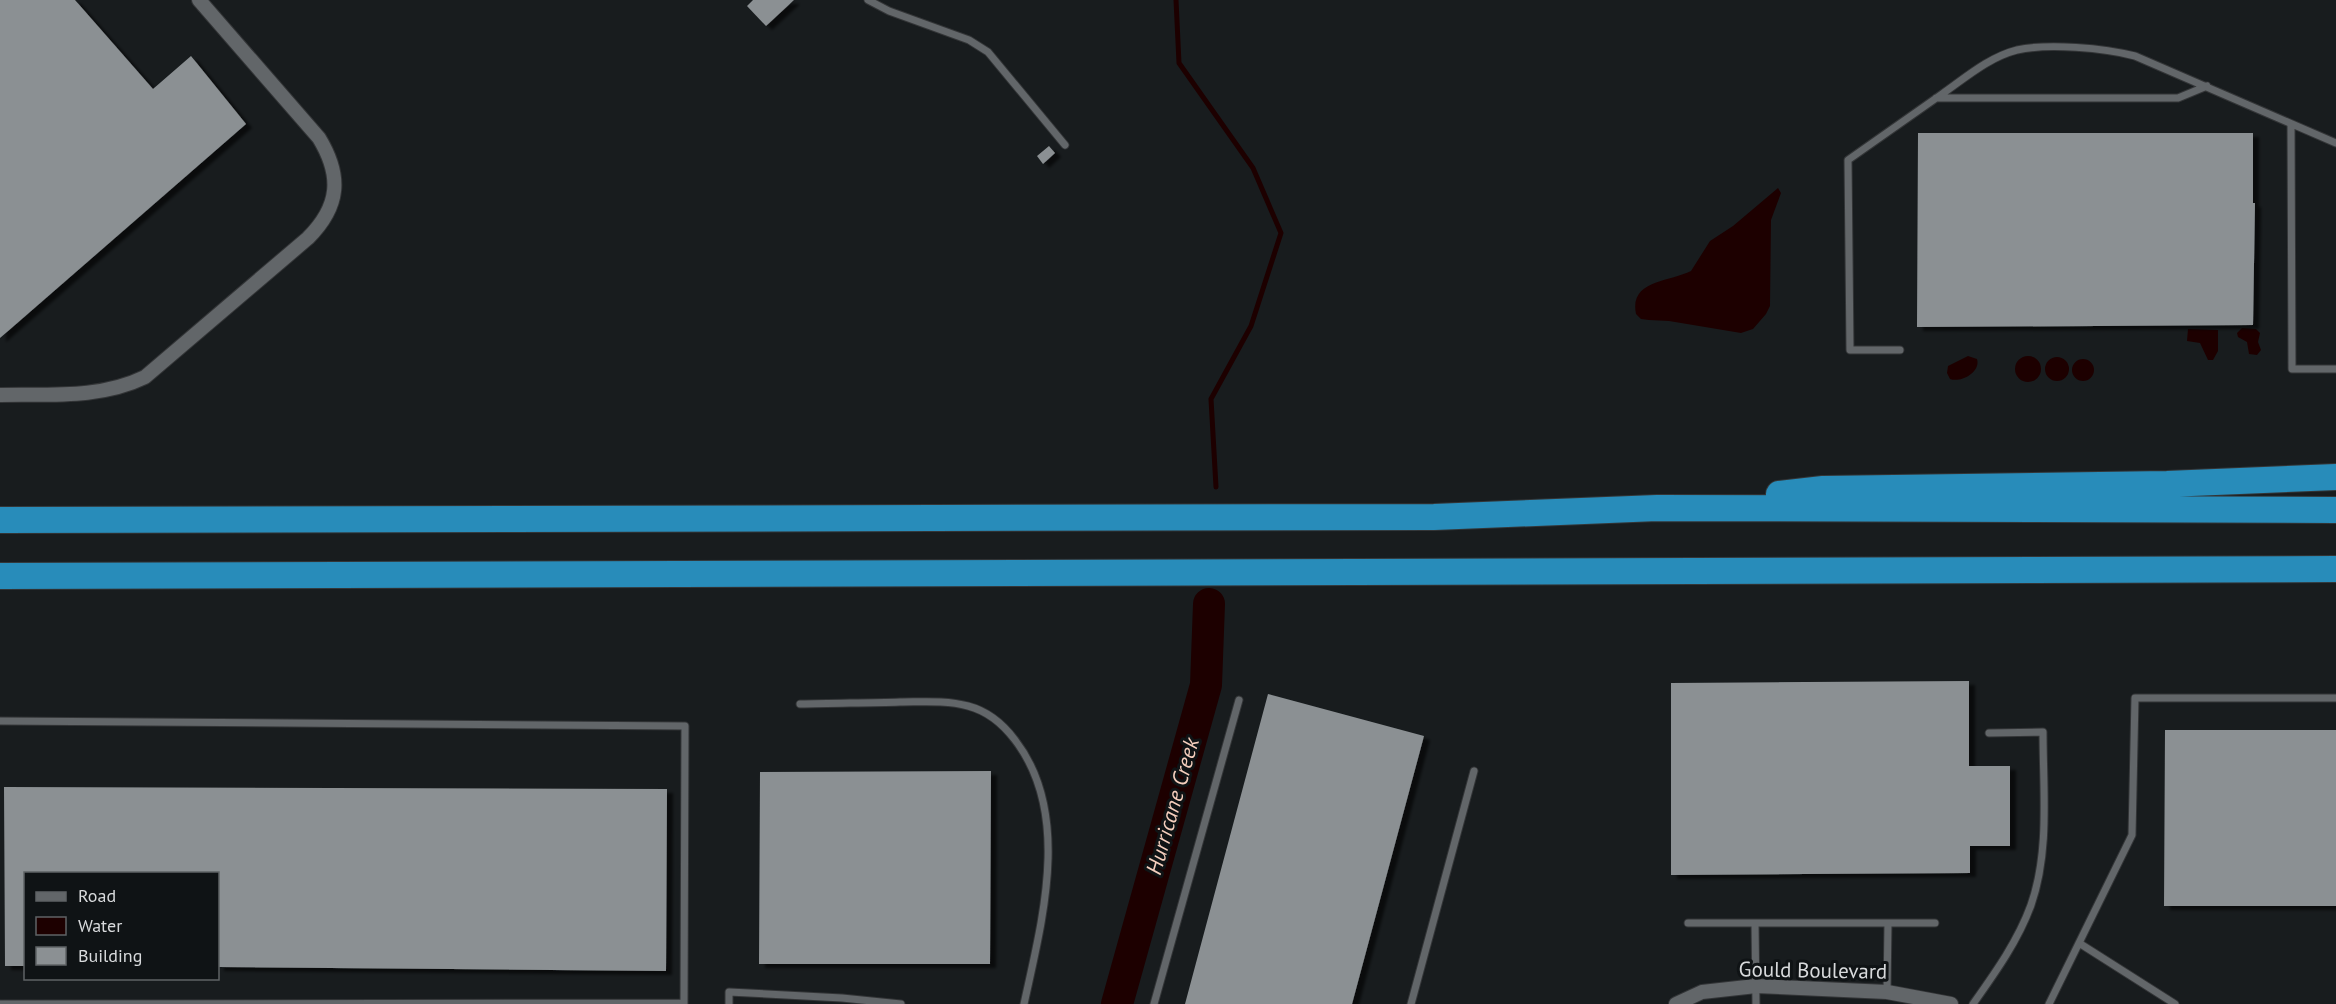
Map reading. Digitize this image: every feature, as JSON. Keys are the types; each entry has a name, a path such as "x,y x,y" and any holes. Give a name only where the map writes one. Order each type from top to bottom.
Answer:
{"highway":[{"path":"1657,508 1823,489 2167,484 2336,477"},
{"path":"0,520 1434,517 1657,508 2336,510"},
{"path":"0,576 2336,569"}],"street":[{"path":"0,395 95,393 113,390 145,377 308,238 327,215 335,186 334,171 319,138 198,0"},
{"name":"Gould Boulevard","path":"1676,1004 1702,992 1756,986 1887,992 1915,1000 1951,1004"}],"lane":[{"path":"868,0 889,11 969,40 988,52 1065,145"},
{"path":"1900,350 1850,350 1848,160 2000,56 2015,50 2032,48 2119,52 2151,62 2336,143"},
{"path":"1936,98 2178,98 2207,86"},
{"path":"2291,124 2292,369 2336,369"},
{"path":"2049,1004 2132,835 2134,698 2336,698"},
{"path":"1154,1004 1239,700"},
{"path":"800,704 956,703 988,714 1010,733 1021,747 1031,763 1042,796 1046,817 1048,855 1040,919 1024,1004"},
{"path":"0,721 685,726 683,1003 0,1004"},
{"path":"1973,1004 2025,922 2036,891 2043,850 2043,732 1989,733"},
{"path":"1411,1004 1474,771"},
{"path":"1688,923 1935,923"},
{"path":"1755,923 1756,1004"},
{"path":"1887,992 1888,923"},
{"path":"2079,943 2175,1004"},
{"path":"729,1004 729,992 842,998 901,1004"}],"water":[{"path":"1778,188 1781,193 1771,220 1770,306 1753,329 1741,333 1669,321 1641,319 1636,314 1635,303 1645,288 1691,271 1710,241 1733,226"},
{"path":"2242,328 2256,329 2260,333 2258,342 2261,350 2257,355 2249,354 2247,342 2238,337 2237,333"},
{"path":"2188,329 2218,330 2218,351 2213,360 2208,360 2200,343 2187,341"},
{"path":"1968,356 1977,359 1973,372 1964,378 1950,379 1947,373 1948,366"},
{"path":"2028,356 2037,360 2041,369 2037,378 2028,382 2019,378 2015,369 2019,360"},
{"path":"2057,357 2066,360 2069,369 2066,378 2057,381 2048,378 2045,369 2048,360"},
{"path":"2083,359 2091,362 2094,370 2091,378 2083,381 2075,378 2072,370 2075,362"}],"building":[{"path":"0,0 75,0 153,89 191,56 246,124 0,338"},
{"path":"753,0 794,0 766,26 747,6"},
{"path":"1918,133 2253,133 2253,203 2255,203 2253,325 1917,327"},
{"path":"1049,146 1055,153 1043,164 1037,156"},
{"path":"1969,681 1969,766 2010,766 2010,846 1970,846 1970,873 1671,875 1671,683"},
{"path":"1268,694 1424,736 1352,1004 1185,1004"},
{"path":"2165,730 2336,730 2336,906 2164,906"},
{"path":"991,771 990,964 759,964 760,772"},
{"path":"4,787 667,789 666,971 219,967 219,872 24,872 24,966 5,966"}],"waterway":[{"path":"1176,0 1179,63 1253,168 1281,233 1251,326 1211,399 1216,487"},
{"name":"Hurricane Creek","path":"1117,1004 1206,685 1209,604"}]}
